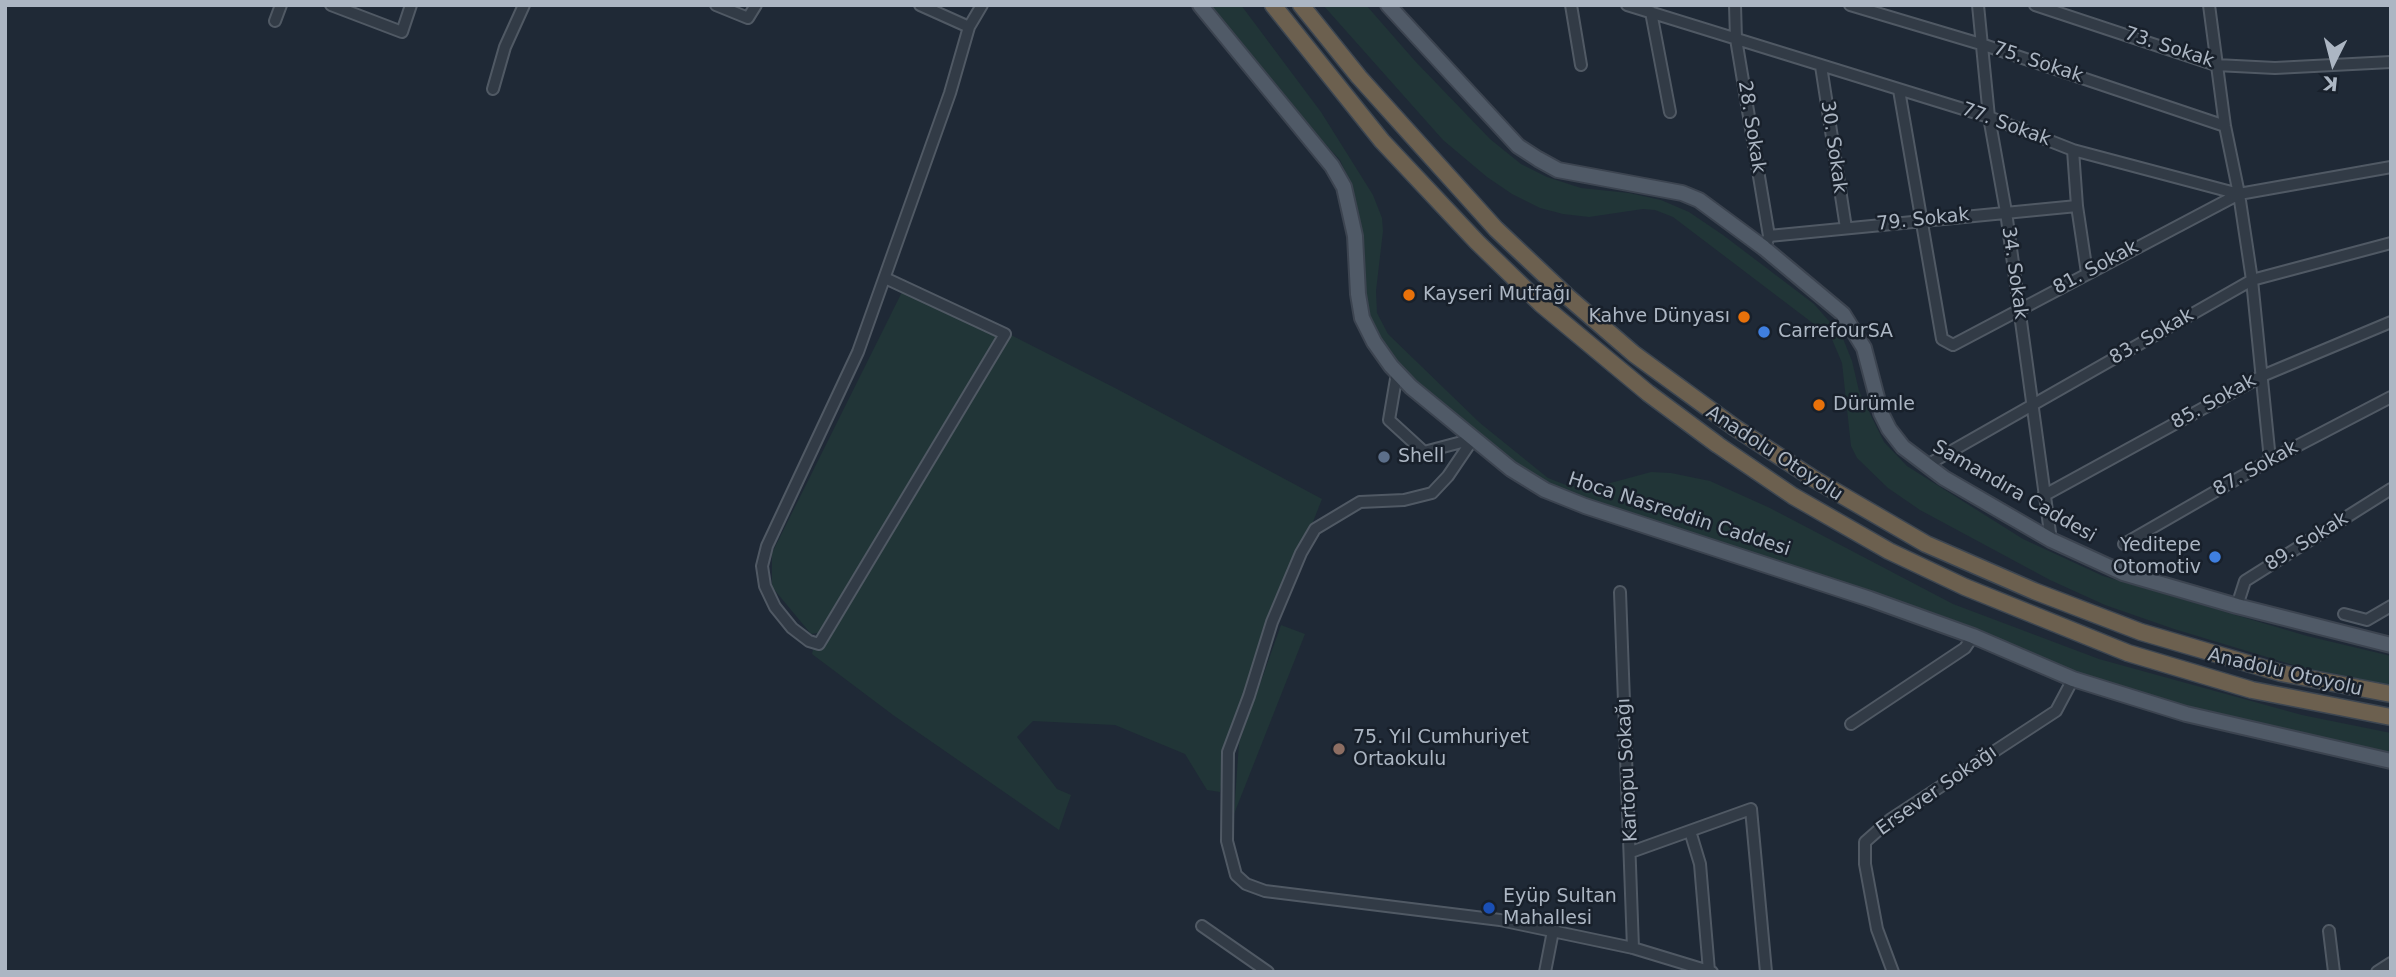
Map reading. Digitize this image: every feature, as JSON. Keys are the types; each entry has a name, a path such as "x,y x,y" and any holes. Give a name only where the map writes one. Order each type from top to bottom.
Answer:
{"highway":[{"name":"Anadolu Otoyolu","path":"1273,5 1382,141 1477,242 1541,304 1648,393 1793,496 1889,551 1965,587 2128,653 2252,690 2391,717"},
{"name":"Anadolu Otoyolu","path":"1301,5 1359,77 1496,229 1559,289 1634,354 1734,427 1814,479 1926,544 2034,591 2141,632 2281,673 2391,694"}],"main road":[{"name":"Hoca Nasreddin Caddesi","path":"1200,5 1332,166 1344,187 1355,236 1362,318 1374,342 1411,387 1511,469 1545,490 1585,506 1761,562 1973,636 2073,679 2186,714 2391,761"},
{"name":"Samandıra Caddesi","path":"1388,5 1517,146 1558,170 1682,193 1699,200 1766,242 1843,314 1864,348 1881,413 1889,429 1903,447 1944,478 2051,540 2123,573 2236,606 2391,645"}],"street":[{"path":"275,21 281,5"},
{"path":"331,5 402,32 411,5"},
{"path":"493,89 505,47 524,5"},
{"path":"716,5 748,18 756,5"},
{"path":"920,5 969,26"},
{"path":"885,278 1004,334 819,644 808,641 792,628 775,607 765,586 762,566 771,537 858,352 950,93 969,26 982,5"},
{"path":"1571,5 1581,65"},
{"name":"77. Sokak","path":"1627,5 1989,117 2073,150 2239,194 2391,167"},
{"name":"28. Sokak","path":"1735,5 1736,39 1766,242"},
{"name":"75. Sokak","path":"1850,5 1984,46 2225,126"},
{"name":"34. Sokak","path":"1978,5 1989,117 2006,212 2051,540"},
{"name":"73. Sokak","path":"2035,5 2216,65 2275,68 2391,62"},
{"path":"2209,5 2225,126 2252,280 2270,460"},
{"path":"1651,12 1670,112"},
{"name":"30. Sokak","path":"1821,66 1846,229"},
{"path":"1899,90 1921,220"},
{"path":"2073,150 2077,206 2087,273"},
{"name":"81. Sokak","path":"1921,220 1942,339 1953,345 2239,194"},
{"name":"79. Sokak","path":"1766,242 1921,220 2077,206"},
{"name":"83. Sokak","path":"1927,465 2252,280 2391,243"},
{"name":"85. Sokak","path":"2043,496 2262,376 2391,322"},
{"path":"1397,373 1389,420 1424,452 1473,439"},
{"name":"87. Sokak","path":"2124,544 2270,460 2391,397"},
{"path":"1473,439 1448,476 1432,493 1404,500 1360,502 1315,529 1306,545 1272,622 1227,752 1227,841 1236,875 1242,882 1256,889 1479,917 1633,948 1710,971 1700,864 1690,831"},
{"name":"89. Sokak","path":"2236,606 2245,581 2391,489"},
{"name":"Kartopu Sokağı","path":"1620,592 1633,948"},
{"path":"2344,614 2367,620 2391,606"},
{"path":"1851,724 1965,648 1973,636"},
{"name":"Ersever Sokağı","path":"1893,972 1877,929 1865,864 1865,842 1891,820 2056,711 2073,679"},
{"path":"1631,852 1751,809 1766,972"},
{"path":"1202,926 1268,972"},
{"path":"1545,972 1553,931"},
{"path":"2329,931 2334,972"},
{"path":"2377,972 2391,963"}],"green space":[{"path":"1208,5 1241,5 1321,112 1373,195 1382,218 1383,231 1376,291 1377,313 1388,334 1480,423 1548,478 1566,485 1592,488 1651,472 1710,481 1770,508 1953,604 2099,659 2302,715 2391,733 2391,755 2228,721 2072,675 1968,625 1871,591 1591,504 1548,486 1515,466 1436,401 1384,350 1370,322 1365,304 1364,243 1351,184 1340,160 1295,111"},
{"path":"1323,5 1366,5 1490,139 1521,164 1547,177 1581,188 1629,193 1661,200 1689,212 1814,304 1842,336 1852,361 1859,391 1884,442 1907,466 2023,539 2103,576 2307,636 2391,656 2391,685 2300,667 2105,605 2050,580 1920,510 1888,488 1857,458 1851,446 1842,363 1831,337 1673,217 1655,210 1643,209 1589,217 1563,214 1540,208 1512,194 1443,140"},
{"path":"907,282 1117,389 1322,499 1228,738 1220,792 1207,790 1185,754 1115,725 1033,721 1017,737 1057,789 1071,795 1059,830 893,715 812,654 817,633 811,634 772,587 772,553"},
{"path":"1281,625 1305,634 1234,814 1239,743"}],"place":[{"name":"Kayseri Mutfağı","path":"1409,295"},
{"name":"Kahve Dünyası","path":"1744,317"},
{"name":"CarrefourSA","path":"1764,332"},
{"name":"Dürümle","path":"1819,405"},
{"name":"Shell","path":"1384,457"},
{"name":"Yeditepe Otomotiv","path":"2215,557"},
{"name":"75. Yıl Cumhuriyet Ortaokulu","path":"1339,749"},
{"name":"Eyüp Sultan Mahallesi","path":"1489,908"}]}
